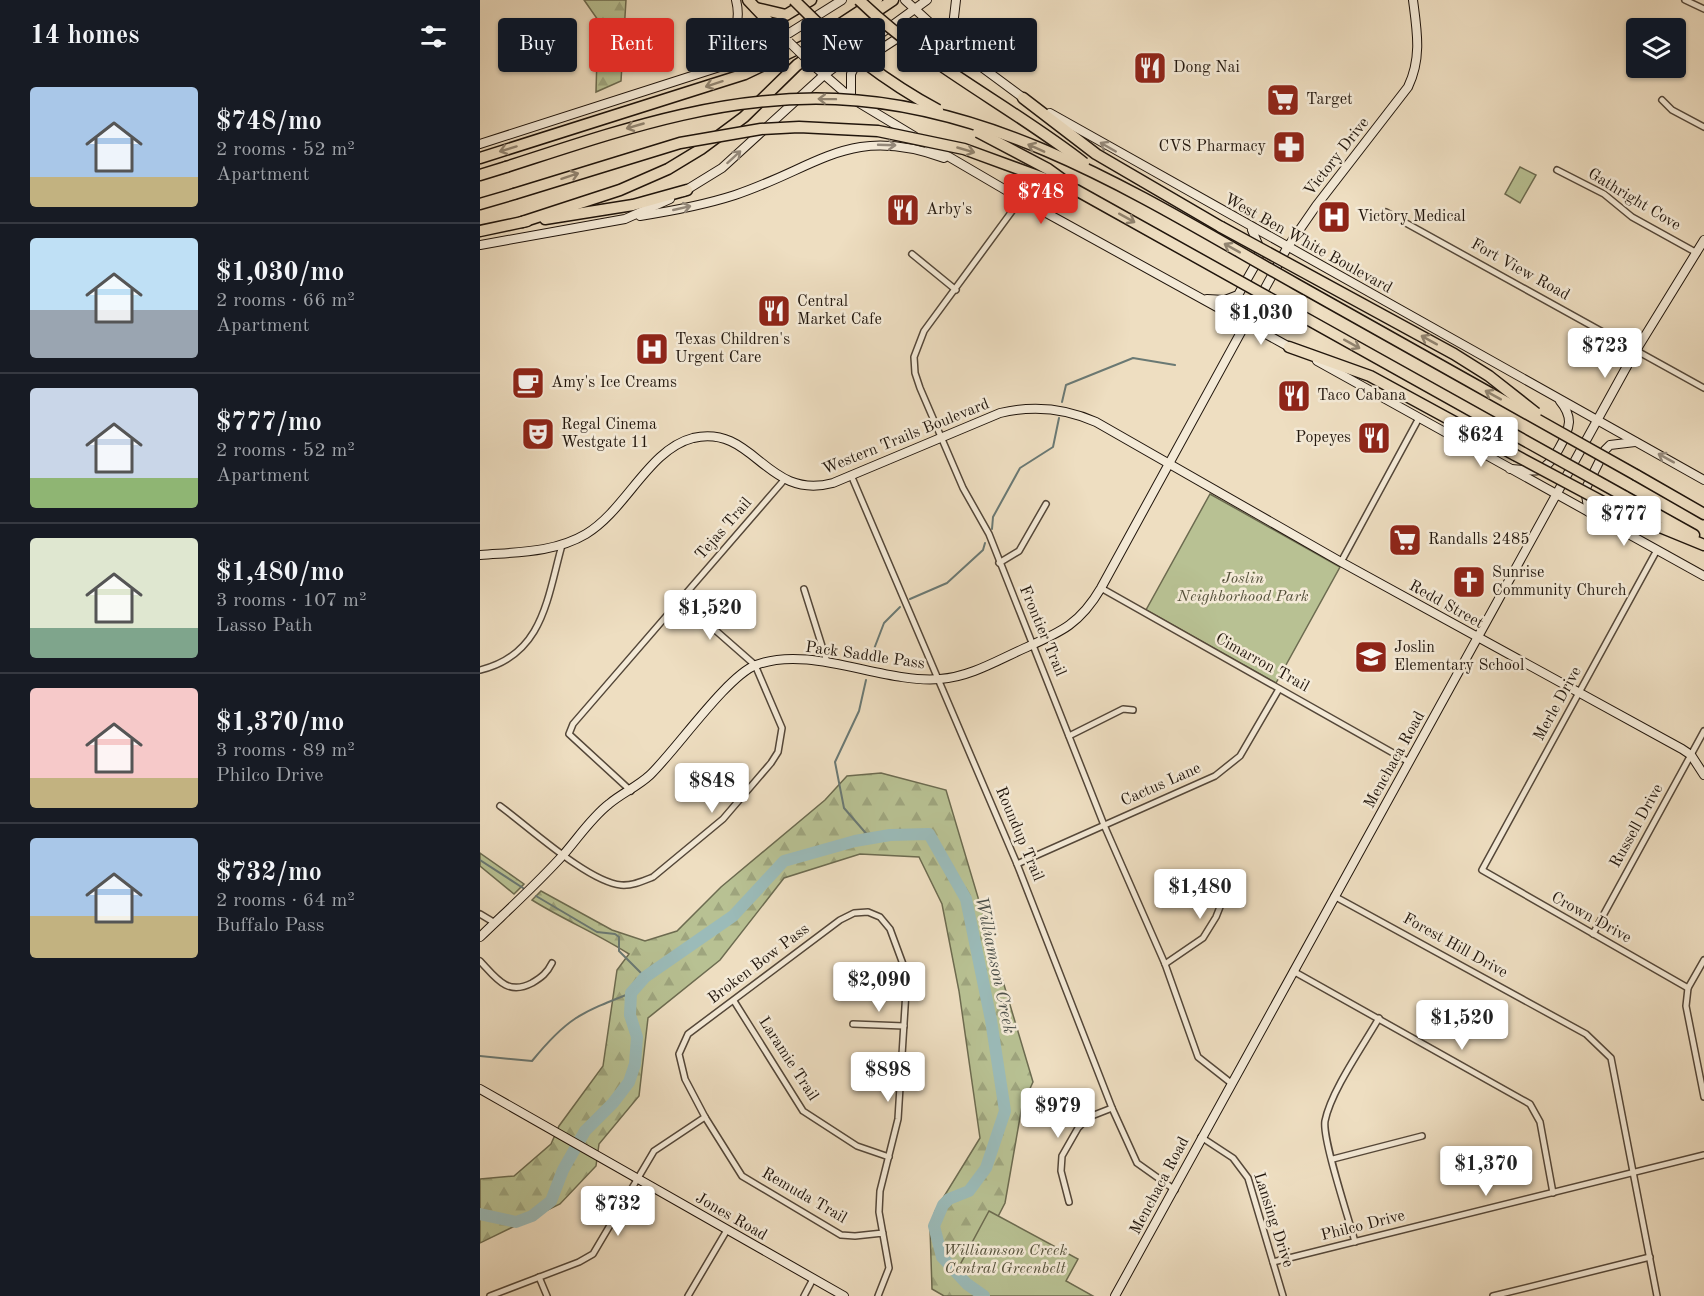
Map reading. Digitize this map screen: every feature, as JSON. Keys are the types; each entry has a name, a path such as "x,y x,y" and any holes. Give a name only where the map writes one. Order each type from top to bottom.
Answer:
{"highway":[{"path":"794,0 843,46 883,76 928,104 1048,169 1076,190 1704,540"},
{"path":"752,4 786,15 811,0"},
{"path":"859,0 910,44 1059,143 1091,169"},
{"path":"480,158 745,74 816,40 877,0"},
{"path":"522,222 620,190 668,169 701,149 744,117 797,65 893,0"},
{"path":"752,4 766,18"},
{"path":"1023,98 1096,154 1221,227 1454,354 1489,376 1563,434"},
{"path":"480,175 672,116 718,106 799,99 880,103 929,111 1010,137 1091,169 1704,514"},
{"path":"480,204 680,143 761,129 799,127 878,131 944,144 1003,162 1076,190"},
{"path":"484,230 633,205 687,190"},
{"path":"1289,347 1370,376 1616,509 1704,545"}],"main road":[{"path":"736,0 737,18"},
{"path":"789,37 842,0"},
{"path":"625,219 687,190 722,168 824,75 927,0"},
{"path":"954,18 956,0"},
{"name":"Victory Drive","path":"1246,323 1287,248 1316,206 1408,87 1416,68 1418,49 1413,0"},
{"name":"West Ben White Boulevard","path":"906,1 924,18"},
{"path":"851,98 851,74 855,66 897,39"},
{"path":"789,42 851,98 960,164 1704,576"},
{"path":"480,144 702,72"},
{"name":"West Ben White Boulevard","path":"988,72 1023,98 1704,480"},
{"path":"480,245 690,207 735,194 831,153 866,145 917,148 960,164"},
{"path":"1202,299 1225,300 1238,295 1258,260 1260,249 1258,240 1250,227"},
{"name":"Menchaca Road","path":"1115,1296 1476,636 1636,350 1704,240"},
{"name":"Pack Saddle Pass","path":"480,937 564,854 609,804 631,791 650,775 733,682 755,665 782,659 827,662 917,679 938,679 972,672 1073,624 1086,612 1101,588 1246,323"},
{"path":"1508,469 1540,470 1548,464 1567,432 1569,421 1567,411 1559,399"},
{"name":"Western Trails Boulevard","path":"480,555 545,549 580,538 603,522 661,457 687,440 712,437 735,442 784,480 798,485 816,486 851,475 1006,411 1027,408 1056,409 1096,422 1169,464"},
{"path":"1588,512 1585,498 1586,485 1605,450 1610,445 1637,442"},
{"name":"Redd Street","path":"1169,464 1341,562 1691,755 1704,775"},
{"name":"Jones Road","path":"480,1089 844,1296"}],"street":[{"path":"1685,0 1704,9"},
{"path":"1662,100 1672,110 1704,128"},
{"name":"Gathright Cove","path":"1557,170 1604,194 1626,213 1697,253"},
{"name":"Frontier Trail","path":"1021,199 924,331 914,357 917,381 963,488 985,525 1104,825 1164,964 1198,1057 1231,1083"},
{"name":"Fort View Road","path":"1386,212 1704,388"},
{"path":"912,254 956,290"},
{"path":"1341,562 1419,418"},
{"name":"Roundup Trail","path":"851,475 1017,864 1112,1108 1137,1163 1175,1190"},
{"name":"Tejas Trail","path":"631,791 569,734 573,724 784,480"},
{"path":"999,563 1019,551 1046,504"},
{"path":"480,670 512,658 535,632 542,616 562,545"},
{"name":"Merle Drive","path":"1482,870 1657,550"},
{"name":"Cimarron Trail","path":"1101,588 1409,762"},
{"path":"804,589 827,662"},
{"path":"500,806 598,879 622,886 640,883 652,877 723,819 771,763 780,743 782,728 778,714 755,665 681,600"},
{"name":"Cactus Lane","path":"1017,864 1215,776 1240,756 1280,689"},
{"path":"1069,736 1124,710 1133,710"},
{"name":"Russell Drive","path":"1593,934 1704,731"},
{"name":"Crown Drive","path":"1482,870 1688,988"},
{"path":"1164,964 1203,938 1216,917 1233,874"},
{"name":"Forest Hill Drive","path":"1334,896 1586,1034 1611,1058 1657,1296"},
{"name":"Broken Bow Pass","path":"679,1054 688,1034 840,920 854,913 868,912 880,917 890,929 901,951 907,975 904,1026"},
{"path":"480,914 495,923"},
{"path":"1704,960 1688,988 1686,1006 1704,1097"},
{"path":"480,961 500,983 513,989 526,986 546,974 552,963"},
{"path":"1293,971 1530,1104 1540,1122 1552,1193"},
{"name":"Laramie Trail","path":"734,1001 803,1111 857,1146 889,1157"},
{"path":"1355,1242 1326,1141 1325,1123 1330,1106 1378,1018"},
{"path":"853,1024 904,1026 898,1119 880,1191 879,1212 889,1268 878,1296"},
{"name":"Remuda Trail","path":"679,1054 684,1079 742,1176 841,1235 883,1233"},
{"path":"1697,1060 1704,1058"},
{"path":"1069,1202 1061,1171 1062,1156 1078,1128 1089,1117 1112,1108"},
{"path":"490,1296 593,1254 654,1151 705,1117"},
{"path":"1333,1159 1422,1136"},
{"name":"Lansing Drive","path":"1201,1137 1233,1158 1248,1178 1282,1296"},
{"name":"Philco Drive","path":"1273,1262 1704,1155"},
{"path":"688,1296 727,1230"},
{"path":"1493,1296 1650,1257"},
{"path":"539,1277 547,1296"},
{"path":"804,1296 813,1279"}],"green space":[{"path":"584,0 626,0 625,18 597,18"},
{"path":"597,72 622,72 621,81 596,92"},
{"path":"1520,167 1536,175 1520,203 1505,194"},
{"name":"Joslin Neighborhood Park","path":"1210,494 1340,567 1276,683 1146,610"},
{"path":"881,773 946,790 1033,1082 1022,1106 1005,1203 990,1232 1089,1296 944,1296 932,1289 930,1228 935,1211 980,1138 959,991 942,904 919,857 860,854 784,878 720,960 648,1018 639,1096 599,1144 596,1166 560,1204 480,1243 480,1179 514,1176 551,1144 559,1126 603,1066 617,970 629,954 532,900 541,891 612,930 645,941 677,931 721,887 825,800 847,776"},
{"path":"480,853 524,884 514,894 480,866"},
{"name":"Williamson Creek Central Greenbelt","path":"989,1211 1078,1259 1066,1281 1093,1296 978,1296 964,1285 955,1274"}],"waterway":[{"path":"1062,402 1066,385 1133,358 1175,365"},
{"path":"992,529 993,517 1020,468 1053,447 1059,418"},
{"path":"910,599 947,583 983,550 985,543"},
{"path":"869,662 884,623 900,607"},
{"path":"866,680 859,711 835,762 844,808 870,838"},
{"name":"Williamson Creek","path":"480,1214 516,1222 532,1216 551,1201 563,1170 585,1131 613,1103 629,1082 635,1064 637,1037 630,1015 631,993 645,977 733,916 784,861 855,841 890,835 929,834 966,899 991,1020 1005,1111 986,1168 969,1191 949,1199 943,1205 934,1226 942,1257 967,1284 984,1296"},
{"path":"480,860 523,888"},
{"path":"536,896 597,932 615,934 619,937 619,951 645,977"},
{"path":"480,1056 532,1061 555,1035 576,1018 631,993"}],"place":[{"name":"Dong Nai","path":"1150,68"},
{"name":"Target","path":"1283,100"},
{"name":"CVS Pharmacy","path":"1289,147"},
{"name":"Arby's","path":"903,210"},
{"name":"Victory Medical","path":"1334,217"},
{"name":"Central Market Cafe","path":"774,311"},
{"name":"Texas Children's Urgent Care","path":"652,349"},
{"name":"Amy's Ice Creams","path":"528,383"},
{"name":"Taco Cabana","path":"1294,396"},
{"name":"Regal Cinema Westgate 11","path":"538,434"},
{"name":"Popeyes","path":"1374,438"},
{"name":"Randalls 2485","path":"1405,540"},
{"name":"Sunrise Community Church","path":"1469,582"},
{"name":"Joslin Elementary School","path":"1371,657"}]}
